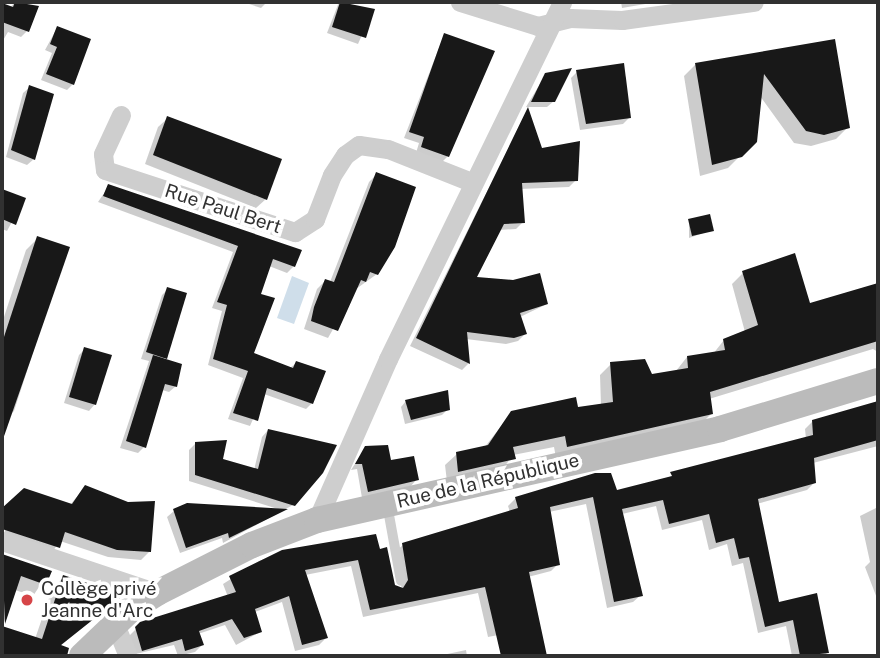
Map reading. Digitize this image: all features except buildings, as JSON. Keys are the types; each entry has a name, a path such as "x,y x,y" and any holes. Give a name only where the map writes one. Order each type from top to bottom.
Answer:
{"street":[{"path":"460,2 538,26 570,18 622,20 754,2"},
{"path":"317,520 388,359 562,2"},
{"name":"Rue Paul Bert","path":"121,115 103,154 106,170 295,232 315,219 332,175 345,155 359,145 387,149 474,183"},
{"name":"Rue de la République","path":"82,656 115,624 157,593 252,545 317,520 720,429 878,381"},
{"path":"2,541 157,593"},
{"path":"115,624 127,653"}],"lane":[{"path":"387,504 401,581"}],"water":[{"path":"292,276 309,283 294,324 277,318"}],"place":[{"name":"Collège privé Jeanne d'Arc","path":"27,600"}]}
